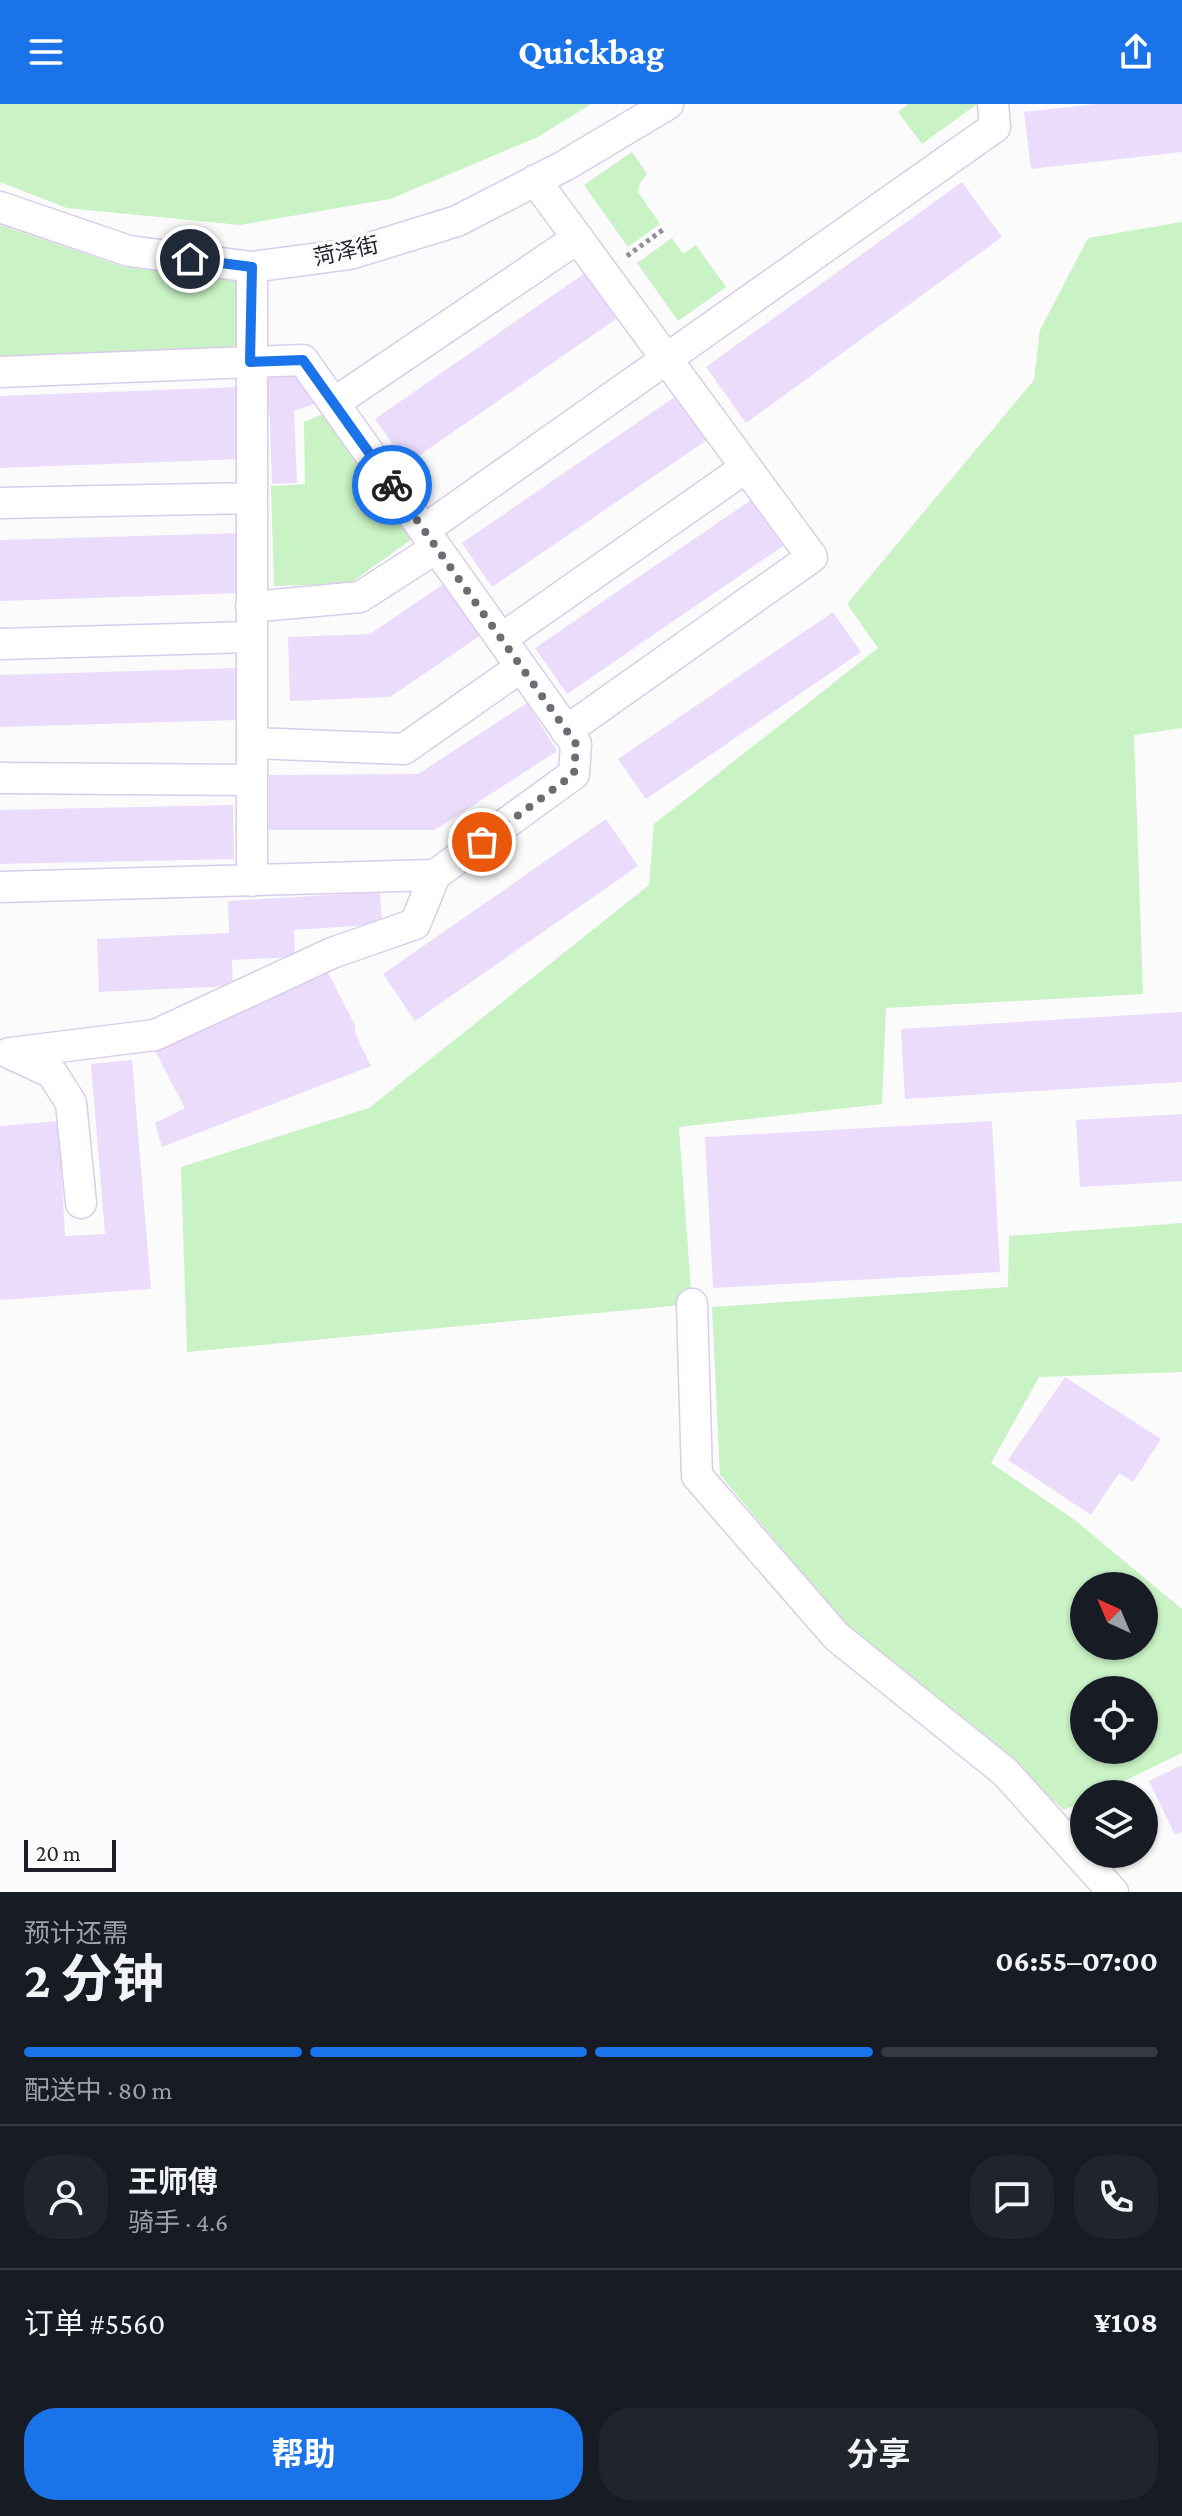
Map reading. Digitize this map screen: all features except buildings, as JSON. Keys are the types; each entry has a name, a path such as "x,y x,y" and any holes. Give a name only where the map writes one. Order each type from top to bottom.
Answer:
{"street":[{"name":"菏泽街","path":"0,207 129,251 252,267 350,254 457,221 668,104"},
{"path":"251,607 360,597 430,539 667,359 995,127 993,104"},
{"path":"535,180 812,557 566,731"},
{"path":"334,403 578,238"},
{"path":"252,267 252,881"},
{"path":"0,372 303,360 576,744 574,774 435,875 415,924 332,953 155,1035 5,1051"},
{"path":"501,639 745,468"},
{"path":"0,503 251,498"},
{"path":"0,644 252,637"},
{"path":"252,743 404,749 521,667"},
{"path":"0,778 252,780"},
{"path":"0,887 435,875"},
{"path":"5,1051 52,1073 71,1103 81,1203"},
{"path":"692,1304 697,1476 837,1637 1005,1772 1113,1892"}],"path":[{"path":"603,273 664,229"}],"green space":[{"path":"0,104 591,104 538,137 390,199 240,225 67,208 0,182"},
{"path":"908,104 977,104 922,144 898,112"},
{"path":"632,152 647,174 638,192 660,224 628,247 584,185"},
{"path":"1182,222 1182,728 1134,735 1143,994 886,1008 882,1104 679,1127 692,1304 187,1352 181,1167 369,1108 649,885 654,824 878,648 847,604 1034,380 1040,330 1088,238"},
{"path":"0,225 124,267 238,280 238,349 0,356"},
{"path":"672,238 683,254 696,245 726,287 678,321 637,263"},
{"path":"323,414 412,539 349,584 274,586 271,486 305,484 304,422"},
{"path":"1182,1223 1182,1372 1039,1377 991,1463 1076,1521 1137,1572 1070,1572 1070,1660 1158,1660 1158,1589 1182,1609 1182,1753 1126,1780 1070,1780 1070,1807 1064,1810 841,1619 720,1475 712,1307 1008,1287 1009,1236"}],"way so far":[{"path":"392,485 576,744 574,774 482,842"}],"route":[{"path":"190,259 252,267 250,362 303,360 392,485"}]}
